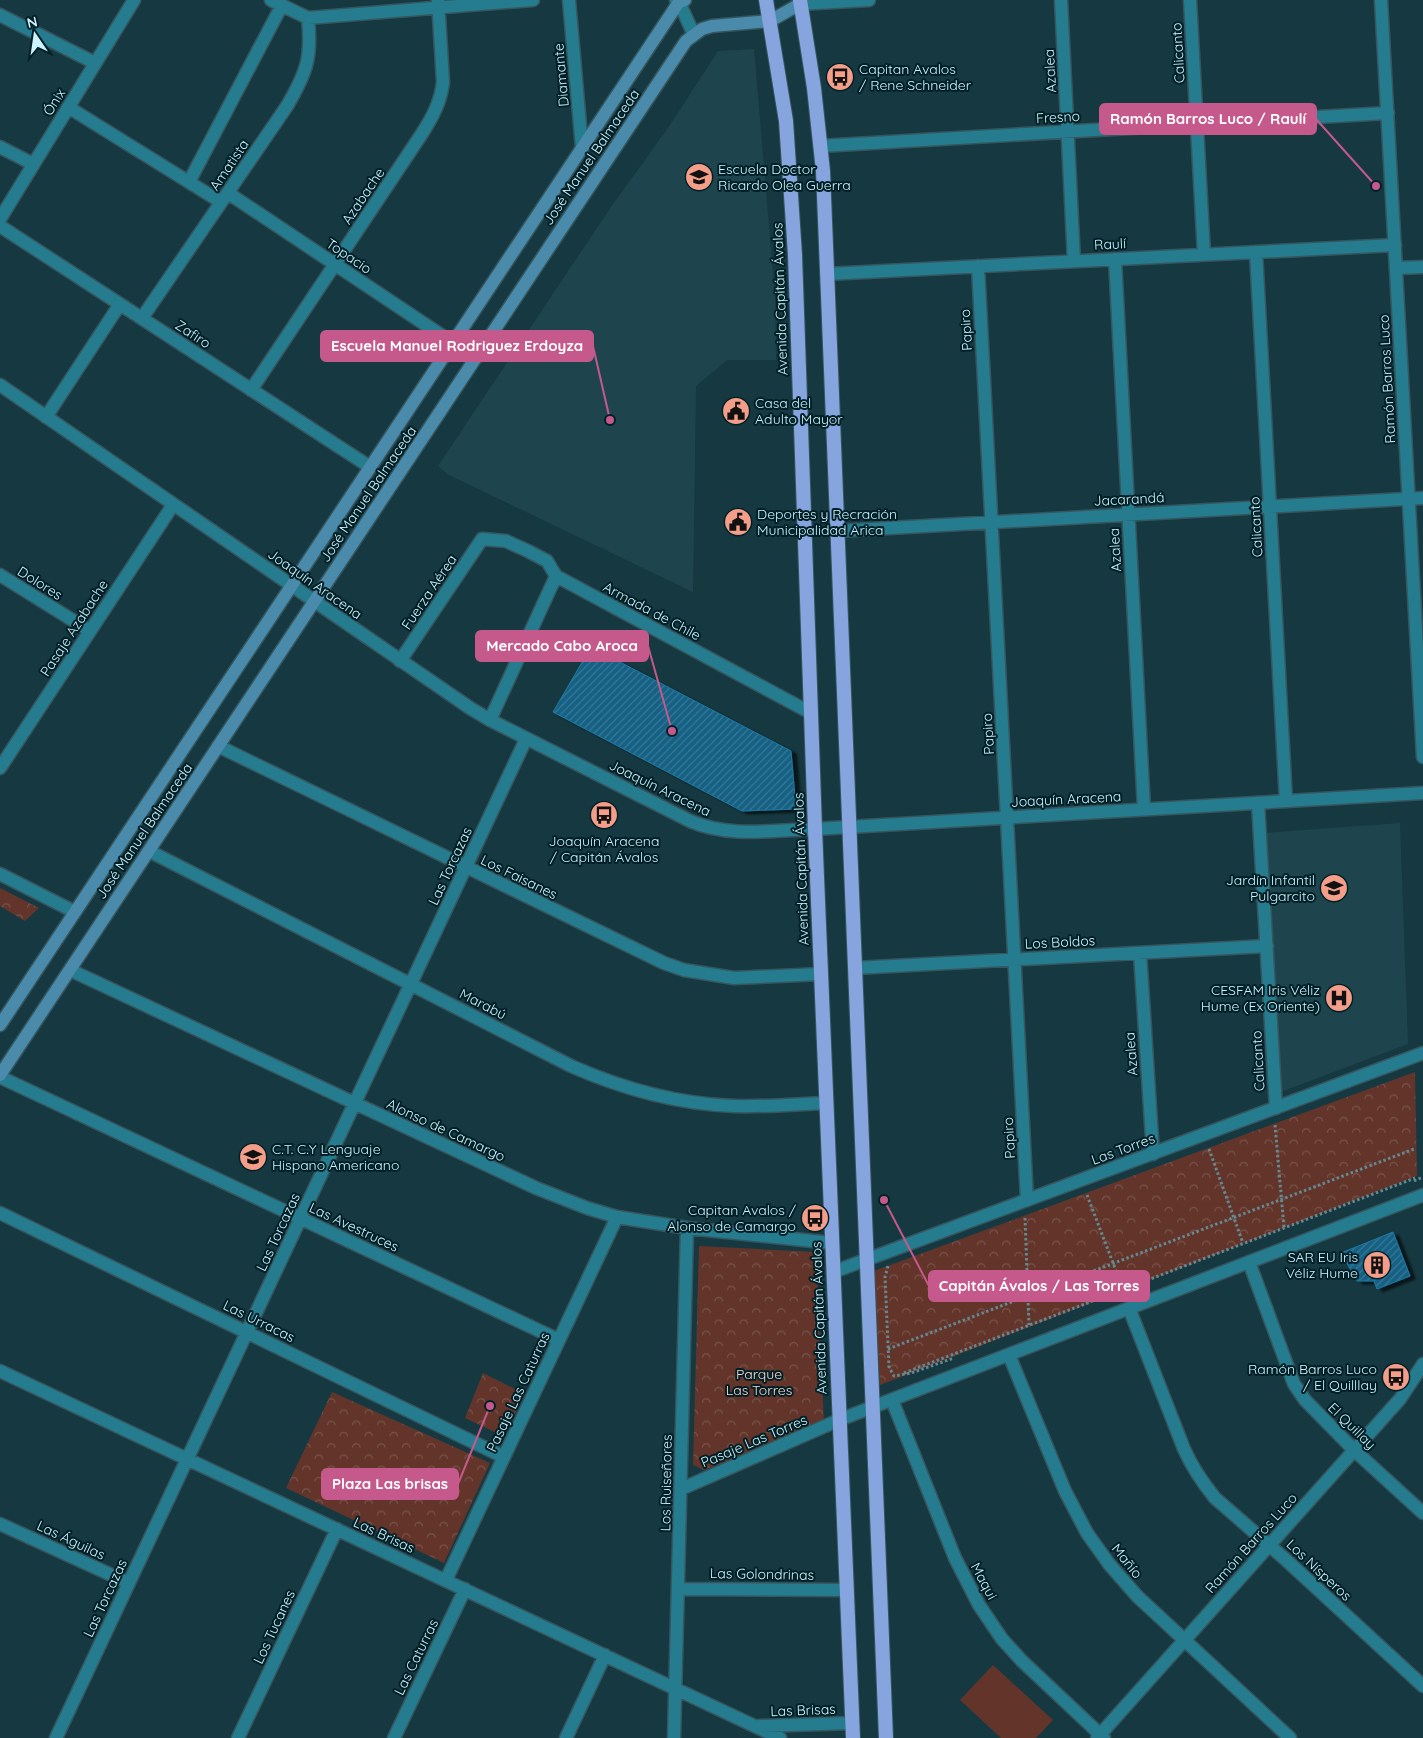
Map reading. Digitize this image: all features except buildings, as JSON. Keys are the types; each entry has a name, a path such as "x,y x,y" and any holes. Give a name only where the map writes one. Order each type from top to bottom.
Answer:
{"highway":[{"name":"Avenida Capitán Ávalos","path":"766,0 784,101 795,255 815,829 852,1738"},
{"path":"797,1 812,79 820,146 827,274 886,1738"}],"main road":[{"name":"José Manuel Balmaceda","path":"0,1025 680,0"},
{"name":"José Manuel Balmaceda","path":"0,1076 681,49 702,29 712,26 770,21 797,1"}],"street":[{"name":"Ónix","path":"0,219 134,0"},
{"path":"276,3 308,18 439,4 533,0"},
{"name":"Diamante","path":"569,0 582,148"},
{"path":"680,0 694,35"},
{"path":"797,1 869,0"},
{"name":"Azalea","path":"1061,0 1074,261"},
{"name":"Calicanto","path":"1190,0 1204,254"},
{"name":"Ramón Barros Luco","path":"1381,0 1409,498 1419,625 1423,756"},
{"name":"Amatista","path":"189,182 276,3"},
{"name":"Azabache","path":"251,390 423,132 439,102 442,91 443,71 439,4"},
{"path":"0,15 95,64"},
{"name":"Amatista","path":"142,318 288,106 307,67 310,47 308,18"},
{"name":"Topacio","path":"68,107 189,182 225,198 335,264 453,343"},
{"name":"Fresno","path":"820,146 1388,114"},
{"path":"0,147 33,164"},
{"name":"Zafiro","path":"0,226 370,467"},
{"name":"Raulí","path":"827,274 1395,245"},
{"name":"Calicanto","path":"1256,252 1286,801"},
{"name":"Azalea","path":"1115,259 1144,809"},
{"name":"Papiro","path":"978,266 1028,1200"},
{"path":"1396,268 1423,267"},
{"path":"46,417 120,304"},
{"name":"Joaquín Aracena","path":"0,385 400,661 490,720 701,826 726,831 815,829 1423,793"},
{"name":"Jacarandá","path":"837,531 1423,498"},
{"name":"Pasaje Azabache","path":"0,768 173,505"},
{"name":"Armada de Chile","path":"482,539 506,541 547,561 556,576 811,713"},
{"name":"Fuerza Aérea","path":"400,661 482,539"},
{"name":"Dolores","path":"0,576 90,631"},
{"path":"490,720 556,576"},
{"name":"Las Torcazas","path":"56,1738 526,739"},
{"name":"Los Faisanes","path":"218,746 664,963 684,970 734,978 821,974"},
{"name":"Calicanto","path":"1258,803 1276,1108"},
{"name":"Marabú","path":"149,851 571,1066 630,1089 674,1098 734,1106 826,1103"},
{"path":"0,874 75,912"},
{"name":"Los Boldos","path":"855,968 1266,946"},
{"name":"Azalea","path":"1140,953 1153,1154"},
{"name":"Alonso de Camargo","path":"70,970 536,1188 587,1208 617,1217 687,1228 832,1243"},
{"name":"Las Torres","path":"833,1272 1423,1053"},
{"name":"Las Avestruces","path":"0,1076 559,1340"},
{"path":"840,1420 1423,1194"},
{"name":"Las Urracas","path":"0,1213 504,1457"},
{"name":"Pasaje Las Caturras","path":"446,1580 617,1217"},
{"name":"Los Ruiseñores","path":"674,1738 687,1228"},
{"name":"El Quillay","path":"1249,1262 1294,1384 1305,1400 1354,1450 1423,1513"},
{"name":"Los Nísperos","path":"1129,1308 1184,1449 1198,1476 1215,1498 1423,1686"},
{"name":"Mañío","path":"1009,1355 1065,1491 1087,1532 1125,1583 1290,1738"},
{"name":"Ramón Barros Luco","path":"1101,1737 1400,1399 1423,1364"},
{"name":"Las Brisas","path":"0,1371 780,1738"},
{"name":"Maqui","path":"892,1400 955,1558 979,1605 1002,1639 1022,1662 1101,1737"},
{"name":"Pasaje Las Torres","path":"681,1488 840,1420"},
{"name":"Las Águilas","path":"0,1524 129,1583"},
{"name":"Los Tucanes","path":"238,1738 337,1529"},
{"name":"Las Golondrinas","path":"678,1589 846,1590"},
{"name":"Las Caturras","path":"394,1738 465,1590"},
{"path":"566,1738 605,1656"},
{"name":"Las Brisas","path":"755,1726 852,1723"}],"path":[{"path":"1275,1125 1284,1228"},
{"path":"1209,1149 1243,1243"},
{"path":"883,1351 1414,1150"},
{"path":"889,1378 1415,1178"},
{"path":"1088,1195 1123,1289"},
{"path":"1025,1218 1029,1325"},
{"path":"888,1266 885,1277 889,1368 894,1376"},
{"path":"894,1376 911,1373 991,1345"}],"shaded area":[{"path":"754,49 775,297 776,360 727,360 696,386 693,592 447,474 438,466 611,207 670,125 718,51"},
{"path":"1400,823 1408,1044 1278,1093 1264,833"}],"green space":[{"path":"0,888 39,908 25,921 0,906"},
{"path":"1415,1072 1417,1176 880,1385 874,1271"},
{"name":"Parque Las Torres","path":"699,1246 816,1252 824,1424 704,1470 693,1465"},
{"path":"483,1373 525,1394 503,1436 465,1418"},
{"path":"332,1392 490,1463 444,1563 286,1488"},
{"path":"993,1665 1053,1720 1036,1738 1001,1738 960,1700"}],"place":[{"name":"Capitan Avalos / Rene Schneider","path":"840,77"},
{"name":"Escuela Doctor Ricardo Olea Guerra","path":"699,177"},
{"name":"Ramón Barros Luco / Raulí","path":"1376,186"},
{"name":"Casa del Adulto Mayor","path":"736,411"},
{"name":"Escuela Manuel Rodriguez Erdoyza","path":"610,420"},
{"name":"Deportes y Recración Municipalidad Arica","path":"738,522"},
{"name":"Mercado Cabo Aroca","path":"672,731"},
{"name":"Joaquín Aracena / Capitán Ávalos","path":"604,815"},
{"name":"Jardín Infantil Pulgarcito","path":"1334,888"},
{"name":"CESFAM Iris Véliz Hume (Ex Oriente)","path":"1339,998"},
{"name":"C.T. C.Y Lenguaje Hispano Americano","path":"253,1157"},
{"name":"Capitán Ávalos / Las Torres","path":"884,1200"},
{"name":"Capitan Avalos / Alonso de Camargo","path":"815,1218"},
{"name":"SAR EU Iris Véliz Hume","path":"1377,1265"},
{"name":"Ramón Barros Luco / El Quilllay","path":"1396,1377"},
{"name":"Plaza Las brisas","path":"490,1406"}]}
